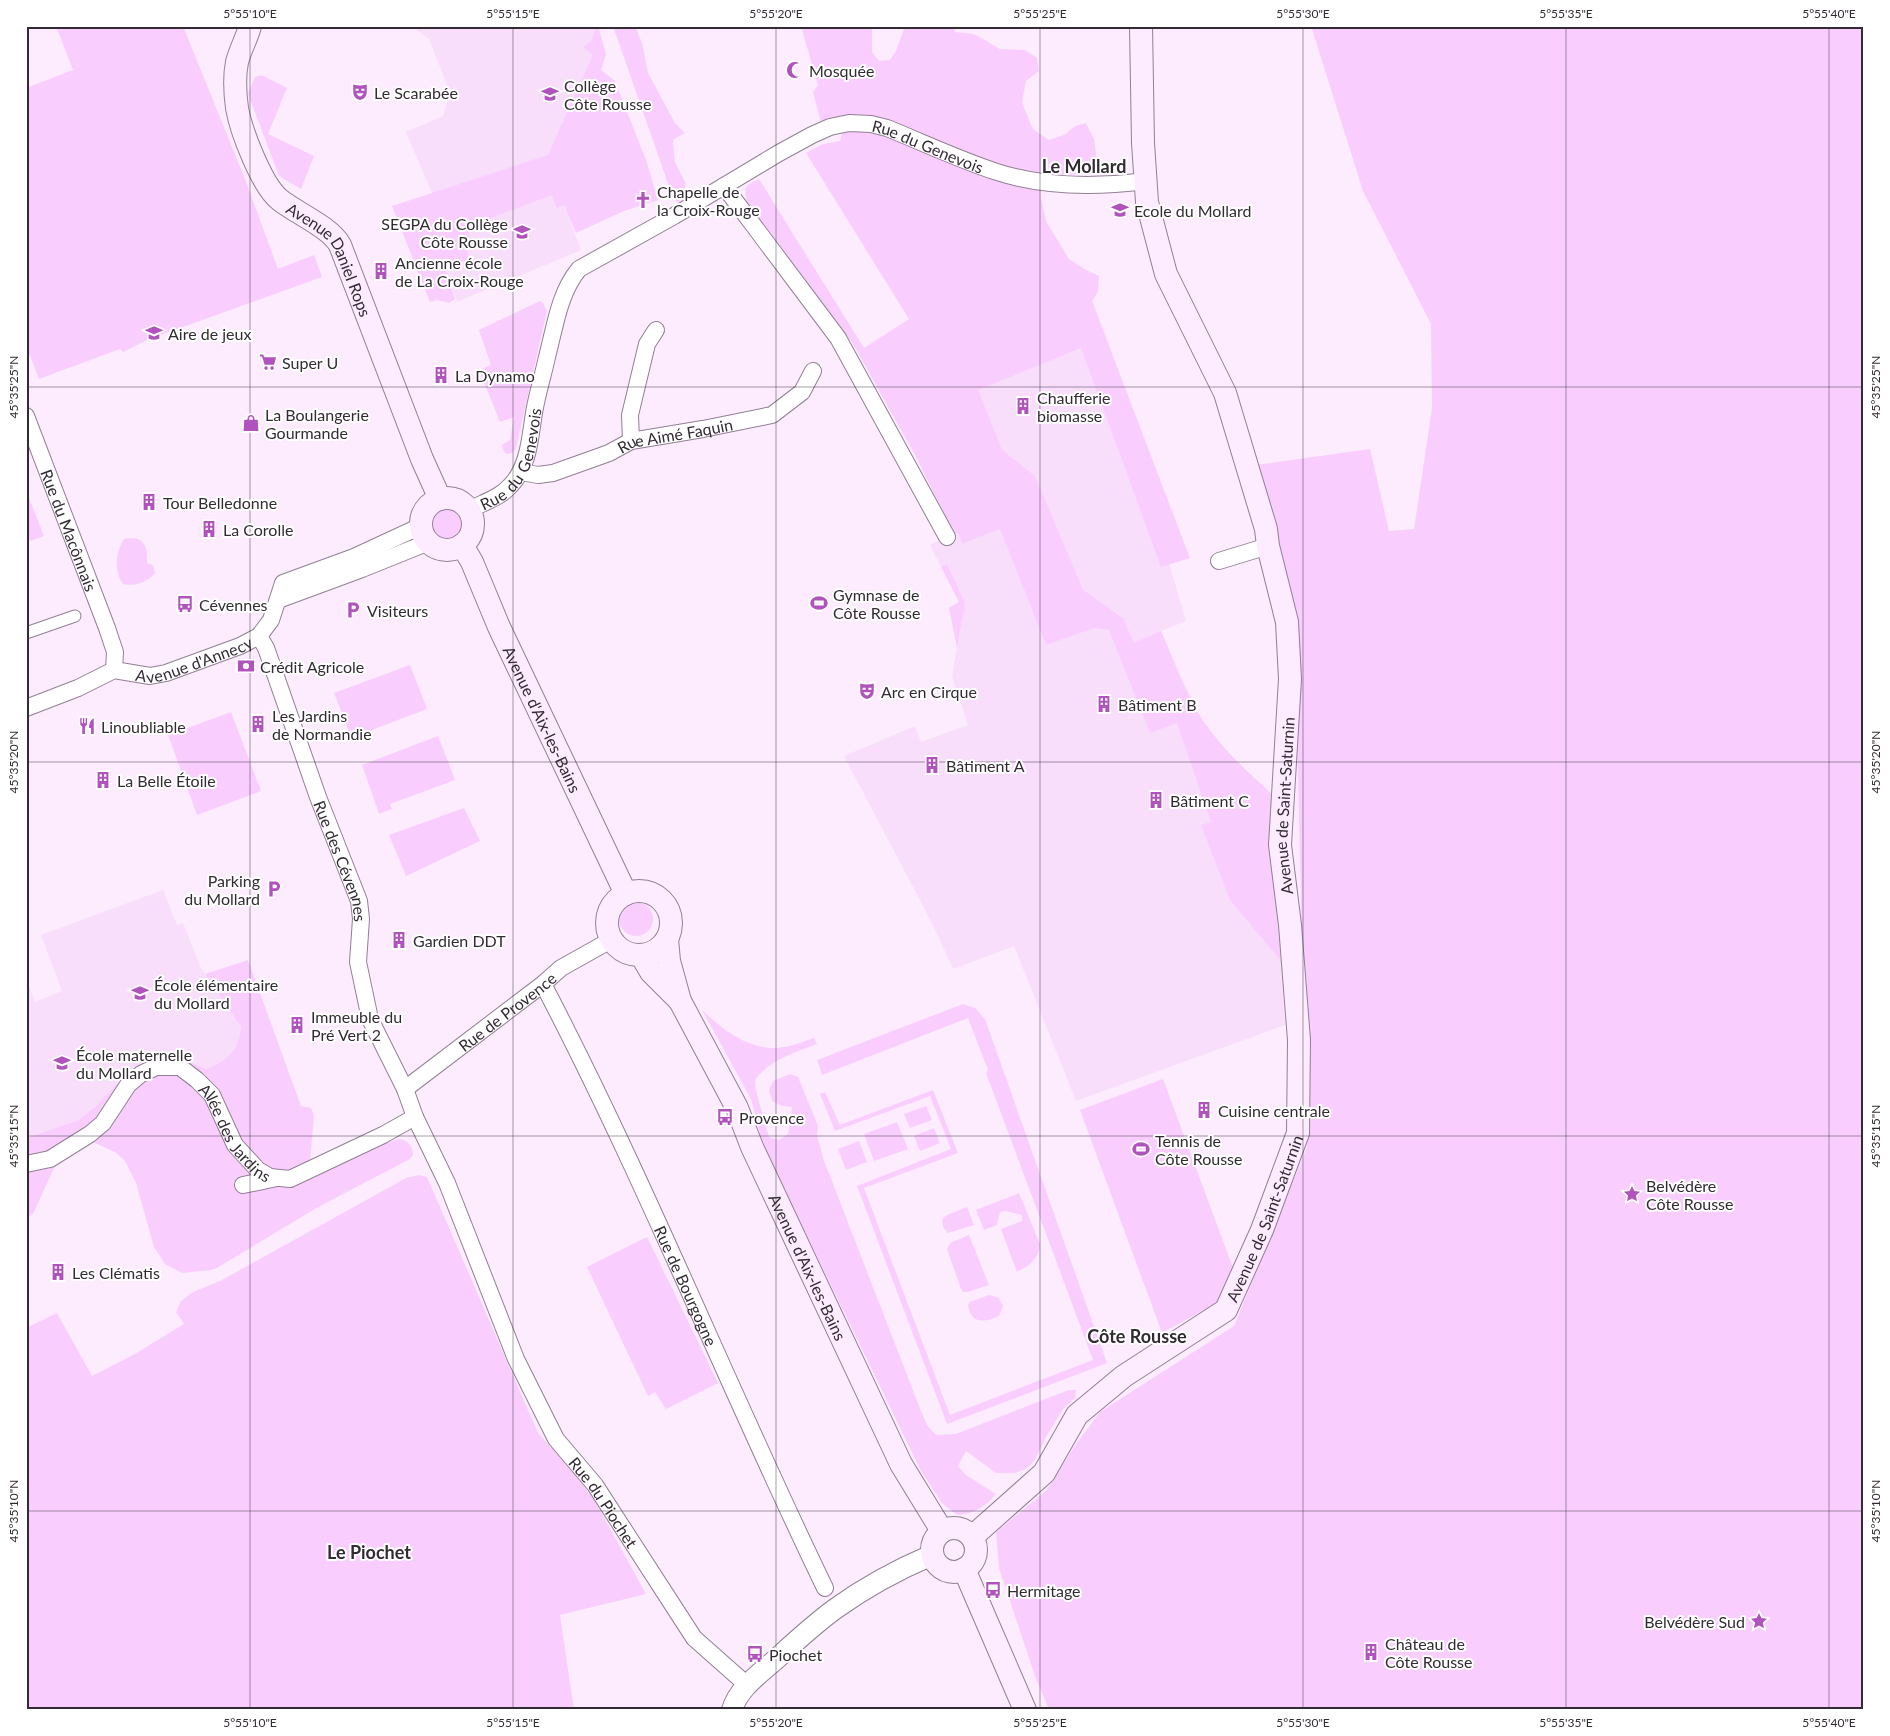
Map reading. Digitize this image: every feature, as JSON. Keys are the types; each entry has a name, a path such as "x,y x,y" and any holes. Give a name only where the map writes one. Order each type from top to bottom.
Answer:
{"main road":[{"name":"Avenue Daniel Rops","path":"250,26 237,62 235,89 238,110 247,140 266,184 276,197 325,229 336,238 340,245 422,459 440,499"},
{"name":"Avenue de Saint-Saturnin","path":"972,1537 1044,1473 1077,1416 1124,1376 1226,1310 1262,1230 1298,1133 1298,1031 1290,925 1280,845 1290,680 1287,622 1268,546 1266,529 1225,393 1166,274 1146,202 1141,26"},
{"path":"449,498 458,500 469,510 473,525 471,534 462,545 452,549 436,547 425,534 422,517 432,502 449,498"},
{"name":"Avenue d'Aix-les-Bains","path":"462,545 472,562 499,627 626,894 642,892 652,894 661,900 667,908 670,919 670,929 666,939 669,961 680,1001 737,1108 752,1147 901,1464 942,1531"},
{"path":"626,894 614,903 609,912 607,922 611,940 620,950 630,954 641,955 651,953 660,947 666,939"},
{"name":"Avenue d'Aix-les-Bains","path":"641,955 651,972 680,1001"},
{"path":"953,1527 960,1528 972,1537 976,1550 971,1564 964,1569 951,1572 938,1566 932,1556 932,1545 935,1538 942,1531 953,1527"},
{"path":"964,1569 1025,1710"}],"street":[{"name":"Rue du Genevois","path":"469,510 501,495 521,472 559,308 579,268 674,216 779,152 812,135 830,127 849,123 871,124 887,128 998,172 1019,177 1051,182 1104,186 1145,181"},
{"path":"724,186 838,338 947,537"},
{"path":"632,442 630,414 647,344 656,330"},
{"name":"Rue Aimé Faquin","path":"521,472 538,475 554,473 609,453 632,442 772,414 802,392 813,371"},
{"name":"Rue du Macônnais","path":"26,416 102,616"},
{"name":"Avenue d'Annecy","path":"26,708 78,688 114,670 150,676 166,673 240,646 258,636 271,620 278,600 362,569 425,534"},
{"path":"1219,561 1268,546"},
{"path":"26,633 75,616"},
{"name":"Avenue d'Annecy","path":"102,616 115,652 114,670"},
{"name":"Rue des Cévennes","path":"258,636 266,648 318,797 360,902 361,919 358,962 370,1019 405,1089"},
{"name":"Rue de Provence","path":"405,1089 543,984 561,968 611,940"},
{"name":"Rue de Bourgogne","path":"543,984 589,1073 781,1496 825,1588"},
{"name":"Allée des Jardins","path":"26,1164 50,1159 90,1134 103,1123 128,1085 141,1074 156,1067 180,1067 197,1080 212,1096 235,1145 258,1170 270,1177 290,1179 383,1135 415,1117"},
{"name":"Rue du Piochet","path":"405,1089 415,1117 447,1183 516,1359 556,1439 594,1485 694,1638 747,1685"},
{"path":"243,1185 277,1178"},
{"path":"732,1710 737,1696 747,1685 836,1609 915,1563 932,1556"}],"shaded area":[{"path":"56,26 183,26 245,179 278,269 314,255 322,277 147,340 123,352 120,349 39,379 26,346 26,88 73,70"},
{"path":"411,26 598,26 606,54 601,70 615,81 564,205 581,250 457,302 445,268 432,193 406,132 443,116 450,92 429,39"},
{"path":"596,26 598,26 606,54 601,70 615,81 646,160 658,200 624,211 576,233 564,205 557,208 552,195 467,227 472,243 465,246 470,259 445,268 455,299 449,303 437,300 430,302 392,206 548,155 593,55 583,47 591,41"},
{"path":"613,26 635,26 642,43 648,73 675,123 685,133 673,140 675,162 685,182 686,196 683,200 677,202 672,195"},
{"path":"801,26 872,26 872,52 879,61 890,60 896,51 905,26 954,26 955,32 974,34 1000,49 1025,50 1037,58 1039,71 1026,81 1022,103 1033,129 1049,140 1064,135 1075,126 1086,123 1094,139 1097,162 1090,173 1066,175 1040,172 1041,198 1046,221 1069,259 1099,276 1098,291 1092,302 1190,558 1161,567 1081,348 978,390 1002,450 1035,476 1083,590 1123,618 1134,643 1161,631 1185,689 1197,712 1228,751 1273,795 1272,864 1281,961 1230,900 1201,825 1211,822 1177,723 1150,733 1109,630 1095,628 1046,645 1000,529 962,544 958,533 954,534 916,457 853,344 746,200 745,189 749,184 759,179 864,348 909,319 806,153 823,144 840,141 843,128 821,123 813,92 818,85"},
{"path":"1311,26 1864,26 1864,1710 1049,1710 1035,1676 999,1568 996,1532 1046,1491 1074,1447 1100,1412 1234,1326 1307,1147 1294,609 1256,465 1370,449 1389,531 1414,529 1432,408 1431,324 1363,191"},
{"path":"261,75 287,88 268,134 314,156 301,189 279,176 248,94 255,77"},
{"path":"540,301 547,311 516,448 512,453 506,454 502,445 510,440 514,417 500,422 479,370 491,365 479,330"},
{"path":"1093,302 1189,557 1169,563 1186,621 1161,631 1203,722 1235,761 1273,795 1272,864 1279,931 1285,1025 1076,1101 1014,946 953,969 933,925 844,756 915,726 921,742 968,725 952,676 957,647 949,608 959,602 930,545 957,532 962,544 1000,529 1046,645 1095,628 1109,630 1123,618 1116,612 1065,628 935,358 1064,309"},
{"path":"26,490 44,536 30,541 26,531"},
{"path":"446,504 460,509 465,523 460,537 446,542 432,537 427,523 432,509"},
{"path":"131,538 143,542 147,554 147,563 153,565 155,573 145,581 127,585 123,584 120,579 117,568 117,556 124,539"},
{"path":"947,564 965,603 957,647 949,608 959,602 941,567"},
{"path":"410,665 427,709 364,733 365,737 353,742 334,693"},
{"path":"231,712 261,791 197,815 168,735"},
{"path":"438,736 455,780 390,804 392,809 379,814 362,765"},
{"path":"464,808 480,841 406,876 389,835"},
{"name":"École élémentaire du Mollard","path":"163,890 177,925 183,923 201,968 241,1027 239,1039 232,1055 220,1064 206,1069 121,1080 95,1107 78,1120 28,1137 26,1131 26,980 35,1002 62,991 41,935"},
{"path":"636,902 643,903 648,907 652,912 652,926 648,931 643,935 636,936 629,935 624,931 620,926 619,919 620,912 624,907 629,903"},
{"path":"248,960 301,1106 311,1108 314,1115 310,1162 400,1139 411,1147 413,1155 410,1159 318,1207 211,1270 182,1273 165,1264 154,1247 136,1183 125,1161 115,1152 88,1140 58,1159 33,1214 26,1219 26,1131 29,1137 78,1120 95,1107 121,1080 146,1066 163,1060 182,1059 206,1069 221,1062 235,1049 241,1027 205,974"},
{"path":"963,1004 975,1008 985,1019 1107,1363 947,1424 857,1186 951,1149 930,1096 835,1131 820,1094 825,1092 840,1125 933,1090 958,1153 864,1188 950,1415 1093,1360 986,1073 988,1070 968,1018 822,1075 817,1060"},
{"path":"702,1010 729,1033 761,1047 772,1048 795,1045 814,1038 817,1044 775,1062 767,1067 755,1080 756,1091 769,1137 779,1140 788,1134 792,1107 782,1106 772,1101 769,1090 773,1081 790,1074 798,1077 818,1126 817,1135 823,1158 921,1411 927,1425 936,1435 956,1434 1069,1390 1076,1390 1075,1398 1063,1409 1047,1435 1035,1460 1026,1469 1015,1473 996,1473 966,1451 958,1466 966,1475 996,1494 979,1509 957,1515 942,1503 921,1471 763,1145 751,1099"},
{"path":"1163,1079 1236,1276 1224,1299 1162,1333 1080,1110"},
{"path":"926,1106 932,1120 910,1128 904,1114"},
{"path":"897,1122 908,1149 874,1161 864,1134"},
{"path":"934,1128 940,1143 920,1151 914,1136"},
{"path":"859,1141 867,1162 846,1170 838,1149"},
{"path":"419,1175 427,1177 538,1433 572,1470 596,1503 646,1594 560,1615 574,1710 26,1710 26,1328 57,1313 92,1376 135,1354 184,1324 176,1312 181,1301 193,1292 220,1281 406,1178"},
{"path":"1019,1193 1040,1244 1040,1249 1033,1261 1017,1272 1001,1229 1022,1221 1022,1215 1005,1211 1000,1212 997,1225 984,1230 976,1210"},
{"path":"967,1207 974,1225 948,1233 943,1227 942,1219"},
{"path":"969,1235 989,1285 963,1292 947,1249 950,1243"},
{"path":"647,1237 718,1383 666,1409 655,1392 648,1396 587,1267"},
{"path":"989,1295 999,1298 1003,1306 999,1316 989,1320 975,1319 968,1305 970,1302"}],"place":[{"name":"Mosquée","path":"795,70"},
{"name":"Le Scarabée","path":"360,92"},
{"name":"Collège Côte Rousse","path":"550,94"},
{"name":"Chapelle de la Croix-Rouge","path":"643,200"},
{"name":"Ecole du Mollard","path":"1120,210"},
{"name":"SEGPA du Collège Côte Rousse","path":"522,232"},
{"name":"Ancienne école de La Croix-Rouge","path":"381,271"},
{"name":"Aire de jeux","path":"154,333"},
{"name":"Super U","path":"268,362"},
{"name":"La Dynamo","path":"441,375"},
{"name":"Chaufferie biomasse","path":"1023,406"},
{"name":"La Boulangerie Gourmande","path":"251,423"},
{"name":"Tour Belledonne","path":"149,502"},
{"name":"La Corolle","path":"209,529"},
{"name":"Gymnase de Côte Rousse","path":"819,603"},
{"name":"Cévennes","path":"185,604"},
{"name":"Visiteurs","path":"353,610"},
{"name":"Crédit Agricole","path":"246,666"},
{"name":"Arc en Cirque","path":"867,691"},
{"name":"Bâtiment B","path":"1104,704"},
{"name":"Les Jardins de Normandie","path":"258,724"},
{"name":"Linoubliable","path":"87,726"},
{"name":"Bâtiment A","path":"932,765"},
{"name":"La Belle Étoile","path":"103,780"},
{"name":"Bâtiment C","path":"1156,800"},
{"name":"Parking du Mollard","path":"274,889"},
{"name":"Gardien DDT","path":"399,940"},
{"name":"École élémentaire du Mollard","path":"140,993"},
{"name":"Immeuble du Pré Vert 2","path":"297,1025"},
{"name":"École maternelle du Mollard","path":"62,1063"},
{"name":"Cuisine centrale","path":"1204,1110"},
{"name":"Provence","path":"725,1117"},
{"name":"Tennis de Côte Rousse","path":"1141,1149"},
{"name":"Belvédère Côte Rousse","path":"1632,1194"},
{"name":"Les Clématis","path":"58,1272"},
{"name":"Hermitage","path":"993,1590"},
{"name":"Belvédère Sud","path":"1759,1621"},
{"name":"Château de Côte Rousse","path":"1371,1652"},
{"name":"Piochet","path":"755,1654"}],"district":[{"name":"Le Mollard","path":"1084,166"},
{"name":"Côte Rousse","path":"1137,1336"},
{"name":"Le Piochet","path":"369,1552"}]}
